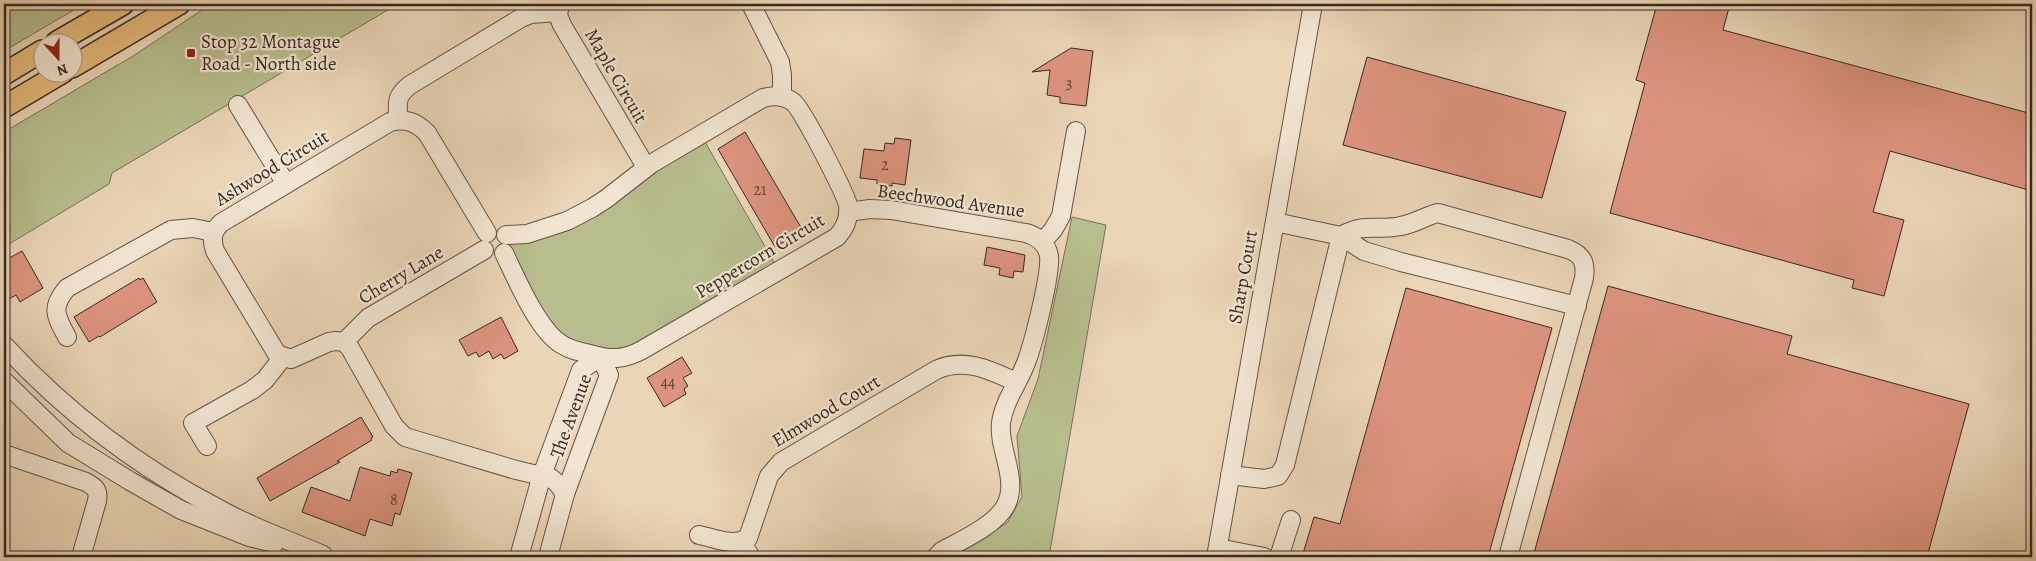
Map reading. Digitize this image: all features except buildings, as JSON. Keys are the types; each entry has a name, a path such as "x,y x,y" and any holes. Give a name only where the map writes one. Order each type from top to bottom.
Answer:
{"main road":[{"path":"74,32 123,4"},
{"path":"82,61 179,4"},
{"path":"4,74 32,57"},
{"path":"4,107 46,82"},
{"path":"4,116 48,82"}],"street":[{"path":"486,241 497,230 506,235 527,234 578,216 606,199 646,167 763,98 782,97 780,62 751,4"},
{"name":"Sharp Court","path":"1217,552 1313,4"},
{"path":"506,235 509,244 504,253 496,256 488,253 486,241 428,133 409,121 398,120 398,98 401,92 410,85 522,18 531,14 559,8"},
{"name":"Maple Circuit","path":"559,8 562,25 646,167"},
{"name":"Peppercorn Circuit","path":"504,253 549,334 566,347 600,357 613,359 632,356 830,242 843,230 848,212 844,196 802,111 793,102 782,97"},
{"path":"238,105 286,184"},
{"name":"Ashwood Circuit","path":"283,357 277,354 215,251 212,243 213,232 220,223 390,122 398,120"},
{"path":"1042,242 1053,230 1061,216 1076,131"},
{"name":"Beechwood Avenue","path":"848,212 892,210 1026,233 1042,242 1047,250 1049,261 1042,303 1027,360 1008,398 1001,421 1000,436 1010,488 1006,504 991,522 942,551 936,557"},
{"path":"1230,475 1264,479 1278,476 1285,465 1341,236 1363,227 1379,229 1404,226 1438,213 1568,249 1576,252 1583,258 1586,267 1508,557"},
{"path":"1275,222 1341,236 1364,251 1401,262 1577,306"},
{"path":"67,337 57,318 55,308 58,298 67,288 172,230 193,228 213,232"},
{"name":"Cherry Lane","path":"344,342 368,318 486,241"},
{"path":"207,446 193,423 252,390 265,380 283,357 291,359 329,342 344,342 357,358 394,426 405,437 516,470 552,478 565,494"},
{"path":"4,344 28,372 87,423 128,454 222,511 327,556"},
{"name":"The Avenue","path":"519,557 542,475 582,370 600,357 610,375 565,494 548,557"},
{"name":"Elmwood Court","path":"741,542 748,538 751,533 770,476 781,462 928,375 943,367 961,363 990,370 1016,382"},
{"path":"28,372 5,387 68,443 181,510 249,537 327,556"},
{"path":"4,454 86,482 95,487 98,493 81,557"},
{"path":"1279,557 1291,520"},
{"path":"700,535 741,542 751,557"},
{"path":"1217,552 1264,557"}],"green space":[{"path":"4,4 84,4 36,32 32,32 32,35 4,51"},
{"path":"211,4 398,4 112,173 109,184 4,247 4,132 133,56"},
{"path":"701,135 779,271 630,357 562,345 507,249 508,239 540,229"},
{"path":"1072,217 1106,225 1049,557 980,557 961,552 1007,523 1022,497 1017,436 1038,379"}],"place":[{"name":"Stop 32 Montague Road - North side","path":"191,53"}]}
